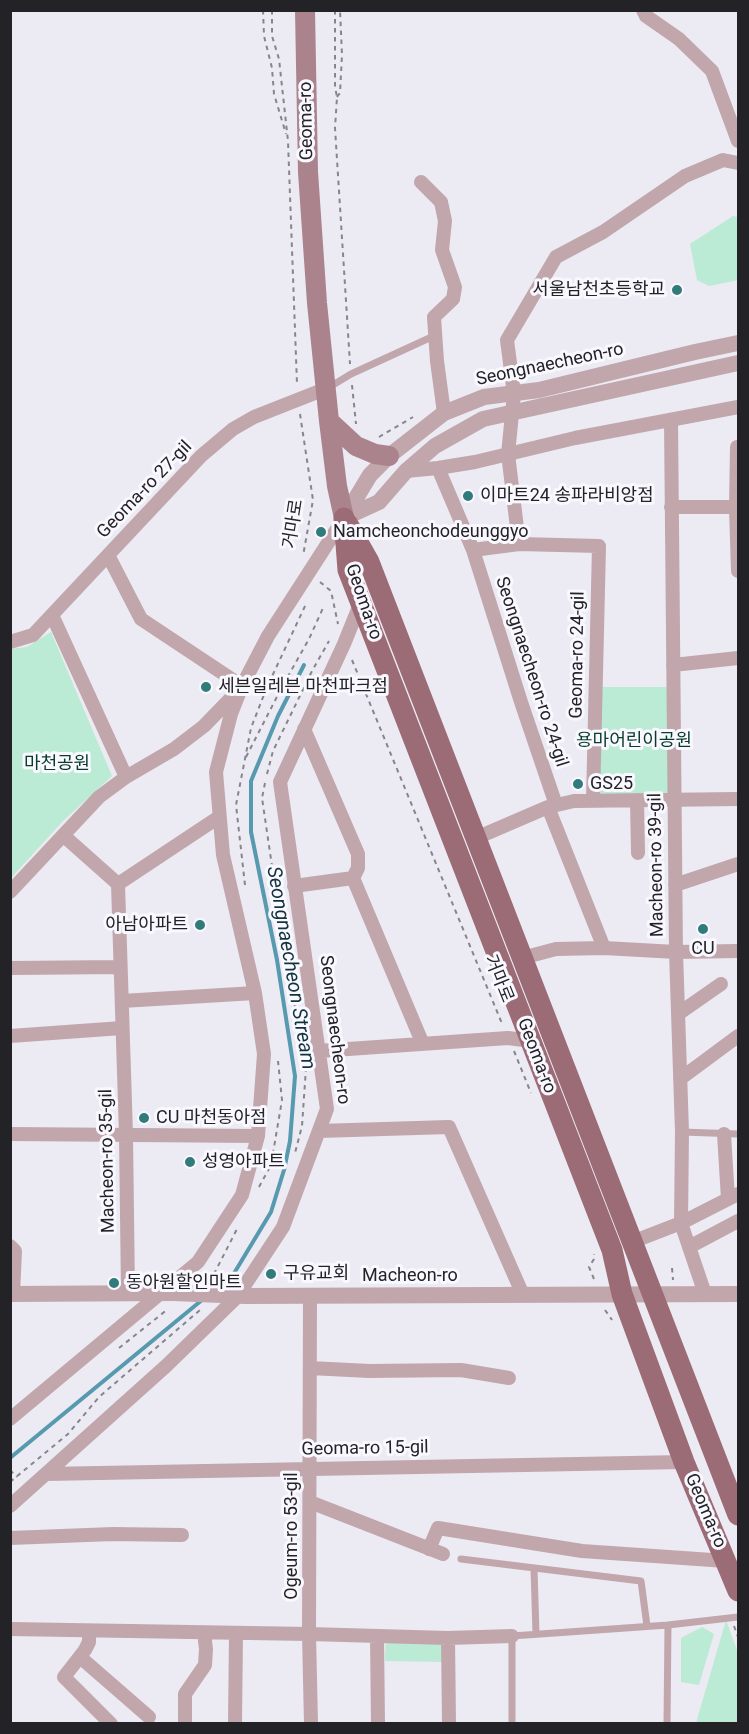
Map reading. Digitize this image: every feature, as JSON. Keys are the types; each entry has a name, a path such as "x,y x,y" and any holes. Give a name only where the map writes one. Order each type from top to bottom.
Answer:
{"main road":[{"name":"Geoma-ro","path":"305,10 308,172 316,303 328,422 344,518 348,570 612,1250 622,1294 684,1462 738,1592"},
{"path":"328,422 356,446 375,454 389,456"},
{"name":"Geoma-ro","path":"344,518 369,562 738,1515"}],"street":[{"path":"644,10 646,16 679,39 712,71 738,141"},
{"path":"473,550 519,544 508,454 514,394 507,340 556,257 603,232 685,176 723,160 738,163"},
{"path":"421,182 441,202 445,220 442,250 455,287 453,299 434,317 444,413"},
{"name":"Seongnaecheon-ro","path":"10,1419 168,1298 198,1262 242,1195 258,1136 264,1054 255,993 223,855 216,772 231,714 242,686 268,636 370,475 389,456 444,413 484,398 538,390 738,343"},
{"name":"Seongnaecheon-ro","path":"344,518 379,502 406,471 435,446 483,419 738,363"},
{"name":"Geoma-ro 27-gil","path":"10,642 33,635 201,456 233,429 254,417 325,389"},
{"path":"406,471 438,468 575,438 738,407"},
{"name":"Macheon-ro 39-gil","path":"671,420 676,952 682,1132 681,1223 705,1294"},
{"path":"737,447 738,572"},
{"name":"Seongnaecheon-ro 24-gil","path":"438,468 473,550 552,806 604,948"},
{"path":"671,507 737,508"},
{"name":"Geoma-ro 24-gil","path":"519,544 599,546 593,801"},
{"path":"10,892 99,797 126,777 174,749 204,726 242,686 141,620 108,555"},
{"name":"Seongnaecheon-ro","path":"10,1506 166,1366 237,1298 283,1227 327,1108 280,782 304,729 338,638 361,602"},
{"path":"52,615 126,777"},
{"path":"673,665 738,658"},
{"path":"304,729 358,854 357,868 353,878 422,1042"},
{"path":"476,838 552,806 574,801 738,799"},
{"path":"637,800 638,853"},
{"path":"64,836 118,884 219,817"},
{"path":"675,885 738,864"},
{"path":"294,886 353,878"},
{"name":"Macheon-ro 35-gil","path":"118,884 126,1135 128,1293"},
{"path":"522,958 556,949 604,948 736,954"},
{"path":"10,968 120,967"},
{"path":"678,1014 721,984"},
{"path":"122,1001 255,993"},
{"path":"10,1036 122,1028"},
{"path":"680,1079 738,1036"},
{"path":"319,1051 422,1042 508,1038 531,1041"},
{"path":"319,1131 449,1127 523,1295"},
{"path":"10,1134 258,1136"},
{"path":"633,1242 681,1223 734,1197 724,1134"},
{"path":"689,1247 738,1221"},
{"path":"10,1246 15,1251 12,1294"},
{"name":"Macheon-ro","path":"12,1294 128,1293 168,1298 310,1295 738,1294"},
{"name":"Ogeum-ro 53-gil","path":"310,1295 311,1724"},
{"path":"310,1368 369,1371 461,1370 509,1378"},
{"name":"Geoma-ro 15-gil","path":"46,1474 684,1462"},
{"path":"310,1502 436,1551 438,1528 582,1551 726,1561"},
{"path":"10,1538 113,1534 182,1535"},
{"path":"10,1629 448,1638 512,1636"},
{"path":"89,1631 89,1642 80,1658 64,1677 111,1724"},
{"path":"185,1724 185,1694 205,1665 207,1649 204,1633"},
{"path":"235,1724 236,1634"},
{"path":"377,1636 378,1724"},
{"path":"448,1638 449,1724"},
{"path":"80,1658 149,1718"}],"lane":[{"path":"325,389 351,374 436,335"},
{"path":"682,1132 738,1134"},
{"path":"461,1559 641,1581 647,1626"},
{"path":"534,1568 536,1634"},
{"path":"512,1724 512,1636 669,1625 738,1617"},
{"path":"667,1724 669,1625"}],"path":[{"path":"263,10 264,36 272,68 274,94 288,141"},
{"name":"거마로","path":"272,10 272,36 279,59 288,141 298,400 313,500 301,568 331,591 338,638 506,1032"},
{"path":"335,10 337,97 335,128 351,374 357,431"},
{"path":"337,97 340,93 342,55 340,10"},
{"path":"372,441 419,414"},
{"path":"245,886 236,805 244,760 251,728 267,687 307,602"},
{"path":"244,760 309,639 323,608"},
{"path":"293,1159 302,1126 306,1068 283,941 262,798 273,751 312,671 338,638"},
{"path":"256,1193 271,1165 282,1100 278,1057"},
{"path":"206,1279 215,1272 241,1222"},
{"path":"116,1350 168,1298"},
{"path":"10,1482 68,1434 99,1397 201,1309"},
{"path":"10,1470 16,1477"}],"green space":[{"path":"733,216 738,217 738,280 709,286 697,280 690,244"},
{"name":"마천공원","path":"51,632 112,776 63,821 11,878 11,649 27,647"},
{"name":"용마어린이공원","path":"599,687 670,687 669,796 597,795"},
{"path":"726,1620 738,1653 738,1723 696,1723"},
{"path":"702,1627 714,1634 699,1685 681,1682 681,1638"},
{"path":"386,1640 443,1641 443,1662 385,1661"}],"waterway":[{"name":"Seongnaecheon Stream","path":"215,1289 233,1275 271,1212 290,1141 295,1076 277,960 251,832 251,781 278,716 304,665"},
{"name":"Seongnaecheon Stream","path":"10,1458 202,1300"}],"place":[{"name":"서울남천초등학교","path":"677,290"},
{"name":"이마트24 송파라비앙점","path":"468,496"},
{"name":"Namcheonchodeunggyo","path":"321,532"},
{"name":"세븐일레븐 마천파크점","path":"206,687"},
{"name":"GS25","path":"578,784"},
{"name":"아남아파트","path":"200,925"},
{"name":"CU","path":"703,929"},
{"name":"CU 마천동아점","path":"144,1118"},
{"name":"성영아파트","path":"190,1162"},
{"name":"구유교회","path":"271,1274"},
{"name":"동아원할인마트","path":"114,1283"}]}
